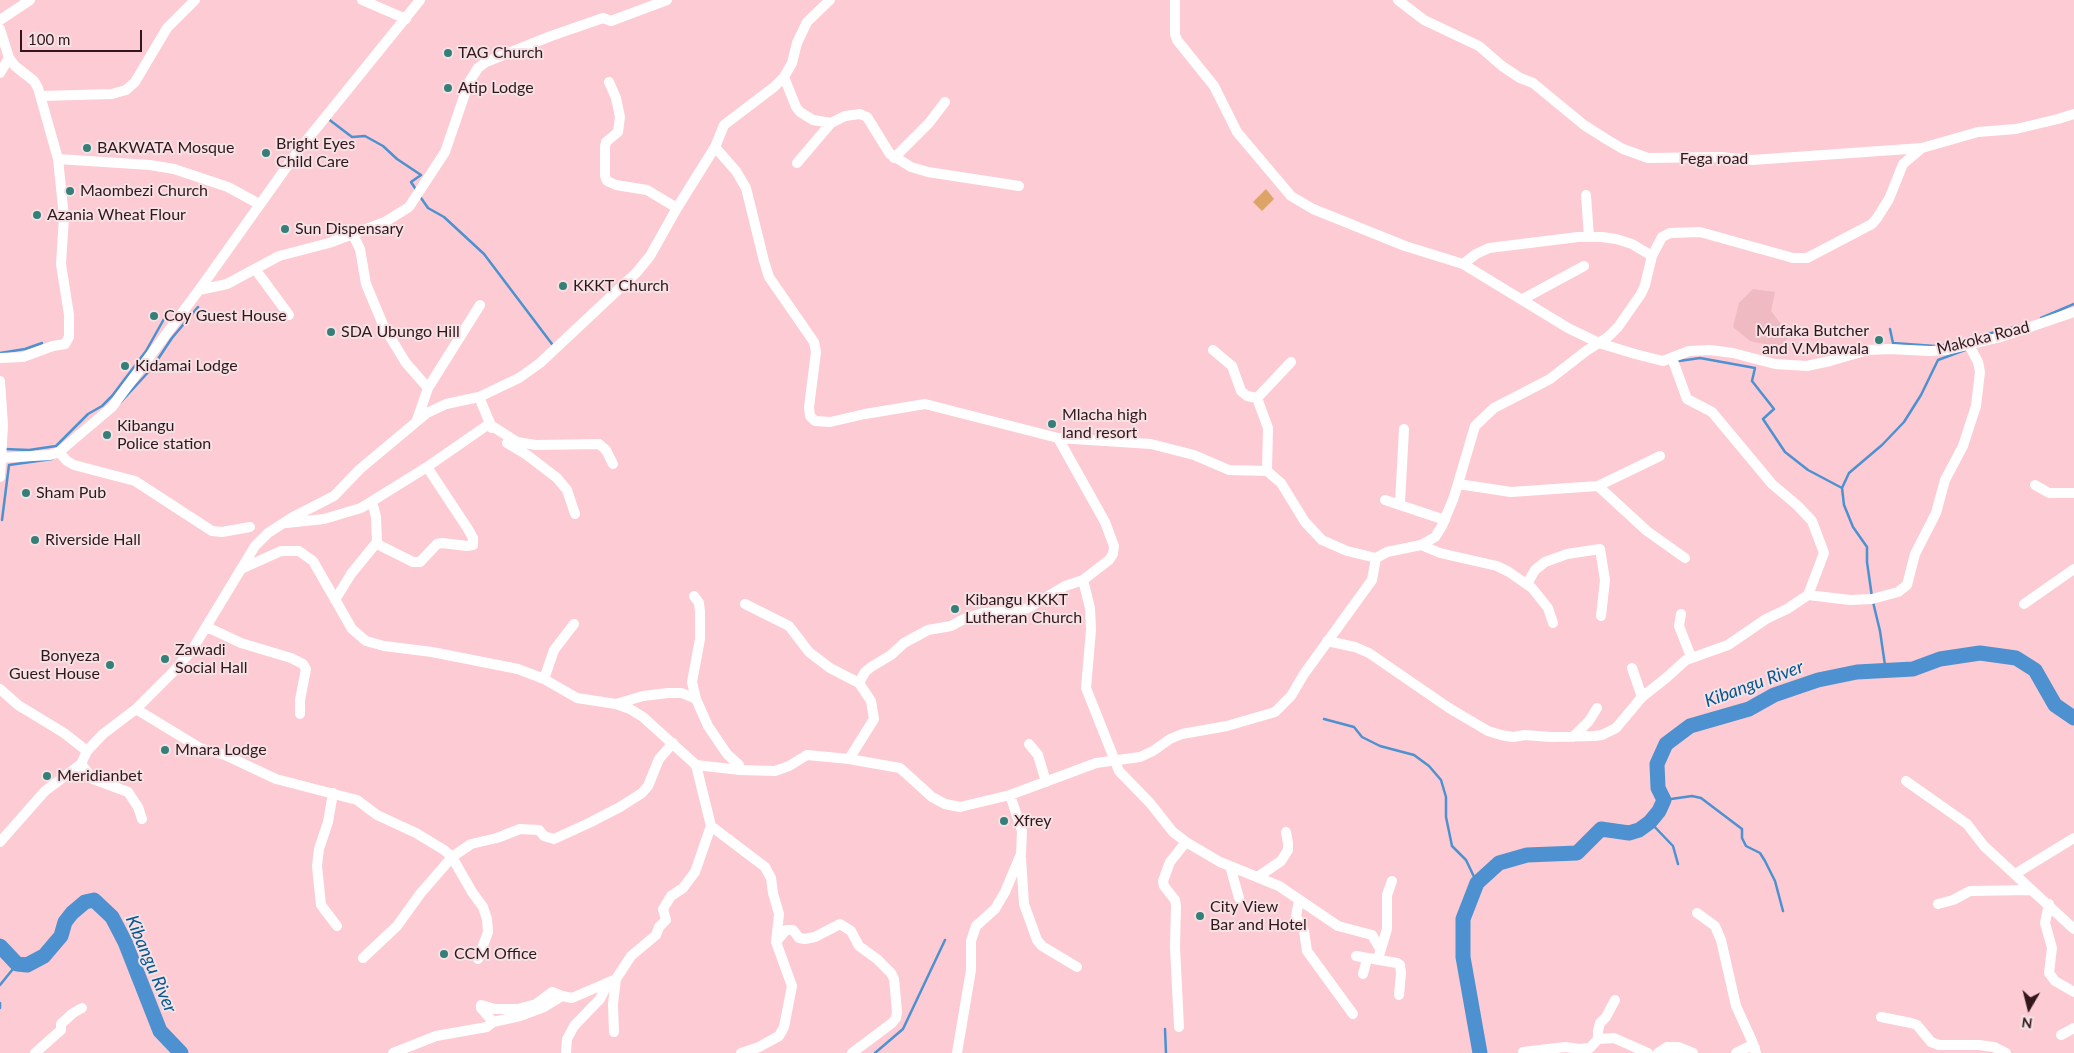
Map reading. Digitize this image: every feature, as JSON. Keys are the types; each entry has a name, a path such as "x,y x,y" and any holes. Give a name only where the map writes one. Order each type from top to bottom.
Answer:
{"street":[{"path":"0,20 30,0"},
{"path":"41,96 112,94 126,90 135,82 167,28 195,0"},
{"path":"362,0 406,19"},
{"path":"0,458 50,455 59,452 112,407 199,290 298,150 420,0"},
{"path":"199,290 227,284 279,256 353,235 396,217 412,203 445,152 468,82 478,68 502,54 551,36 603,18 611,21 667,0"},
{"path":"0,842 45,791 81,764 88,751 103,734 136,709 180,665 192,650 256,546 268,533 334,496 360,469 416,420 438,408 479,397 519,378 540,364 636,272 650,256 715,147 724,125 774,88 784,77 792,63 797,43 808,22 830,0"},
{"name":"Makoka Road","path":"1175,0 1174,34 1177,40 1214,86 1242,138 1292,196 1313,209 1405,246 1463,264 1568,328 1599,343 1653,359 1663,360 1695,350 1722,350 1775,364 1807,366 1868,350 1889,349 1938,352 2001,337 2074,312"},
{"name":"Fega road","path":"1398,0 1424,20 1479,46 1509,70 1533,83 1584,125 1623,149 1643,157 1658,159 1721,157 1752,160 1922,148 1983,131 2016,129 2074,114"},
{"path":"0,29 9,58 15,66 34,81 41,96 58,159 64,216 61,264 68,316 69,340 65,344 53,346 23,357 0,358"},
{"path":"0,73 9,58"},
{"path":"784,77 796,108 800,112 813,120 831,123"},
{"path":"610,82 620,117 618,132 606,142 605,176 607,181 616,185 647,190 677,208"},
{"path":"894,158 929,123 945,102"},
{"path":"796,163 831,123 855,113 867,117 886,150 894,158 920,170 1020,186"},
{"path":"715,147 736,171 746,188 764,261 770,277 814,342 816,352 809,407 810,416 815,421 830,422 925,404 1058,438 1150,444 1194,455 1228,470 1267,471 1281,483 1305,522 1322,540 1347,551 1376,558 1387,552 1421,544 1435,537 1445,520 1458,484 1472,434 1479,421 1494,408 1550,379 1618,327 1641,294 1652,256 1662,237 1670,233 1693,232 1710,234 1793,258 1807,258 1872,224 1889,199 1903,164 1922,148"},
{"path":"58,159 150,165 174,169 228,187 259,204"},
{"path":"1586,195 1589,237"},
{"path":"353,235 360,249 366,284 384,327 406,363 428,388"},
{"path":"1463,264 1476,254 1489,248 1552,239 1589,237 1611,238 1625,242 1652,256"},
{"path":"1523,299 1584,266"},
{"path":"255,269 289,315"},
{"path":"416,420 428,388 480,305"},
{"path":"1808,595 1850,600 1872,599 1898,592 1906,585 1915,554 1936,513 1945,480 1963,446 1976,406 1980,372 1978,362 1969,345"},
{"path":"1213,350 1232,366 1241,391 1247,396 1257,398"},
{"path":"1327,641 1355,647 1369,653 1449,708 1488,731 1513,738 1525,735 1573,737 1602,734 1616,728 1642,697 1691,657 1728,645 1766,619 1787,609 1808,595 1824,553 1820,537 1812,521 1798,506 1776,488 1712,412 1687,399 1672,358"},
{"path":"1257,398 1291,362"},
{"path":"0,381 3,425 0,477"},
{"path":"479,397 489,424 502,440 527,455 557,478 567,490 575,514"},
{"path":"1257,398 1268,428 1267,471"},
{"path":"489,424 517,442 536,445 599,444 606,450 613,464"},
{"path":"284,523 335,516 361,508 389,488 427,467 489,424"},
{"path":"1400,503 1404,429"},
{"path":"859,683 865,672 871,667 891,656 904,643 928,630 951,626 964,619 983,613 1015,611 1028,608 1065,586 1083,580 1109,560 1113,554 1114,546 1104,522 1058,438"},
{"path":"59,452 67,461 74,465 135,480 212,531 222,532 250,527"},
{"path":"1458,484 1511,492 1598,486 1660,456"},
{"path":"377,542 382,547 417,562 420,562 437,544 474,545 473,538 468,529 427,467"},
{"path":"2035,484 2049,493 2074,493"},
{"path":"1598,486 1647,531 1685,558"},
{"path":"1385,500 1400,503 1445,520"},
{"path":"335,600 351,574 377,542 376,517 372,501"},
{"path":"1421,544 1440,553 1497,566 1527,584 1548,608 1553,623"},
{"path":"1527,584 1535,570 1545,562 1567,554 1600,549 1605,580 1602,616"},
{"path":"241,569 281,551 299,551 314,561 352,629 359,637 372,644 406,648 518,669 544,679 576,698 616,704 630,709 643,717 696,765 711,826 695,872 683,888 671,896 662,909 666,920 659,927 656,935 631,956 616,979 605,989 597,1004 574,1026 567,1039 566,1053"},
{"path":"696,765 740,770 775,771 789,766 807,755 814,754 849,759 900,768 932,797 945,804 960,807 1010,796 1075,770 1114,759 1140,757 1176,736 1227,726 1275,712 1291,696 1327,641 1372,580 1376,558"},
{"path":"2024,604 2074,569"},
{"path":"1083,580 1090,608 1092,630 1086,688 1119,772 1150,804 1173,832 1186,842 1220,862 1259,876 1279,886 1338,926 1372,935 1375,956"},
{"path":"694,596 699,603 700,612 700,639 692,682 696,699 708,726 727,754 739,765"},
{"path":"745,604 789,626 800,643 814,656 830,668 859,683 872,701 874,719 849,759"},
{"path":"1681,614 1679,626 1691,657"},
{"path":"544,679 554,650 574,624"},
{"path":"207,626 241,643 291,658 305,666 300,714"},
{"path":"1632,668 1642,697"},
{"path":"0,689 18,705 64,733 88,751"},
{"path":"616,704 643,696 668,693 682,694 696,699"},
{"path":"1573,737 1589,721 1597,708"},
{"path":"136,709 200,748 225,755 276,779 357,800 377,815 424,837 452,857 483,907 487,919 488,932 478,959"},
{"path":"363,958 397,926 420,894 452,857 471,844 497,838 520,829 539,830 544,836 554,839 589,823 642,793 648,786 659,759 673,744"},
{"path":"1029,744 1038,755 1046,782"},
{"path":"81,764 93,779 128,792 138,807 142,819"},
{"path":"1906,781 1967,824 1984,846 2074,929"},
{"path":"333,793 328,822 319,849 317,875 321,905 338,926"},
{"path":"1010,796 1022,831 1021,854 1024,904 1037,940 1042,946 1077,967"},
{"path":"711,826 758,861 769,873 779,914 776,942 792,986 784,1027 776,1038 741,1053"},
{"path":"1259,876 1281,861 1288,850 1286,832"},
{"path":"2015,874 2074,838"},
{"path":"1179,1027 1175,947 1176,906 1175,900 1164,886 1163,881 1170,862 1186,842"},
{"path":"957,1053 971,970 971,941 976,926 995,909 1005,892 1021,854"},
{"path":"1230,866 1239,898"},
{"path":"1363,974 1375,956 1387,929 1387,895 1392,881"},
{"path":"1938,904 1953,900 1970,891 2032,890"},
{"path":"1299,901 1296,916 1304,931 1307,951 1353,1014"},
{"path":"2049,904 2045,923 2052,948 2049,973 2055,981 2074,992"},
{"path":"1697,914 1715,926 1721,940 1736,1006 1756,1051"},
{"path":"776,942 786,930 794,930 799,938 805,939 815,937 840,924 852,931 859,946 877,959 891,973 896,989 896,1018 852,1053"},
{"path":"1356,956 1375,956 1400,965 1399,995"},
{"path":"493,1022 481,1005 495,1009 518,1009 536,1004 552,992 572,998 616,979"},
{"path":"614,1032 612,1004 616,979"},
{"path":"393,1053 436,1036 487,1027 493,1022 529,1013 562,996"},
{"path":"1523,1052 1565,1047 1586,1049 1594,1045 1598,1039 1600,1023 1606,1018 1615,1000"},
{"path":"35,1053 61,1030 61,1024 82,1008"},
{"path":"1881,1017 1899,1019 1917,1025 1932,1042 1939,1045 1979,1045 1994,1047 2006,1053"},
{"path":"2061,1035 2074,1028"},
{"path":"1598,1039 1614,1038 1648,1053"},
{"path":"1658,1053 1667,1047 1693,1053"},
{"path":"1736,1053 1748,1047 1756,1051"}],"shaded area":[{"path":"1266,189 1274,199 1262,211 1253,202"},
{"path":"1753,289 1775,292 1771,311 1790,336 1779,347 1750,341 1733,327 1739,303"}],"waterway":[{"path":"327,118 352,137 365,136 383,146 397,159 421,175 411,182 417,191"},
{"path":"419,195 428,208 444,217 484,254 552,344"},
{"path":"2041,318 2074,304"},
{"path":"120,403 152,368 172,338 198,307"},
{"path":"4,449 29,450 56,446 88,414 102,406 112,396 146,351 169,310"},
{"path":"1940,346 2019,326"},
{"path":"1890,329 1893,343 1935,346"},
{"path":"0,353 25,349 42,343"},
{"path":"1872,597 1867,547 1853,527 1844,505 1842,488 1849,473 1882,445 1904,422 1921,395 1938,360 1965,350"},
{"path":"1679,361 1700,358 1755,368 1752,381 1774,409 1763,419 1785,452 1808,470 1842,488"},
{"path":"2,520 9,465 52,459"},
{"path":"1873,602 1880,631 1886,672"},
{"name":"Kibangu River","path":"1480,1053 1463,957 1463,919 1477,883 1499,863 1527,855 1577,853 1601,829 1629,833 1639,830 1650,822 1659,811 1664,800 1658,788 1657,764 1666,744 1690,726 1749,709 1774,695 1818,680 1857,672 1913,669 1940,659 1980,653 2016,658 2035,670 2055,705 2074,718"},
{"path":"1324,719 1354,727 1362,737 1380,746 1414,755 1429,766 1441,780 1446,797 1446,817 1452,846 1466,860 1477,883"},
{"path":"1664,800 1692,796 1701,798 1742,829 1742,838 1746,846 1760,853 1765,861 1775,881 1783,911"},
{"path":"1650,822 1673,846 1678,864"},
{"name":"Kibangu River","path":"0,946 17,964 27,965 44,956 61,936 65,922 72,913 85,902 94,900 112,917 125,942 160,1031 181,1053"},
{"path":"875,1053 903,1029 945,940"},
{"path":"0,985 17,964"},
{"path":"0,1003 0,1008"},
{"path":"1165,1029 1166,1053"}],"place":[{"name":"TAG Church","path":"448,53"},
{"name":"Atip Lodge","path":"448,88"},
{"name":"BAKWATA Mosque","path":"87,148"},
{"name":"Bright Eyes Child Care","path":"266,153"},
{"name":"Maombezi Church","path":"70,191"},
{"name":"Azania Wheat Flour","path":"37,215"},
{"name":"Sun Dispensary","path":"285,229"},
{"name":"KKKT Church","path":"563,286"},
{"name":"Coy Guest House","path":"154,316"},
{"name":"SDA Ubungo Hill","path":"331,332"},
{"name":"Mufaka Butcher and V.Mbawala","path":"1879,340"},
{"name":"Kidamai Lodge","path":"125,366"},
{"name":"Mlacha high land resort","path":"1052,424"},
{"name":"Kibangu Police station","path":"107,435"},
{"name":"Sham Pub","path":"26,493"},
{"name":"Riverside Hall","path":"35,540"},
{"name":"Kibangu KKKT Lutheran Church","path":"955,609"},
{"name":"Zawadi Social Hall","path":"165,659"},
{"name":"Bonyeza Guest House","path":"110,665"},
{"name":"Mnara Lodge","path":"165,750"},
{"name":"Meridianbet","path":"47,776"},
{"name":"Xfrey","path":"1004,821"},
{"name":"City View Bar and Hotel","path":"1200,916"},
{"name":"CCM Office","path":"444,954"}]}
